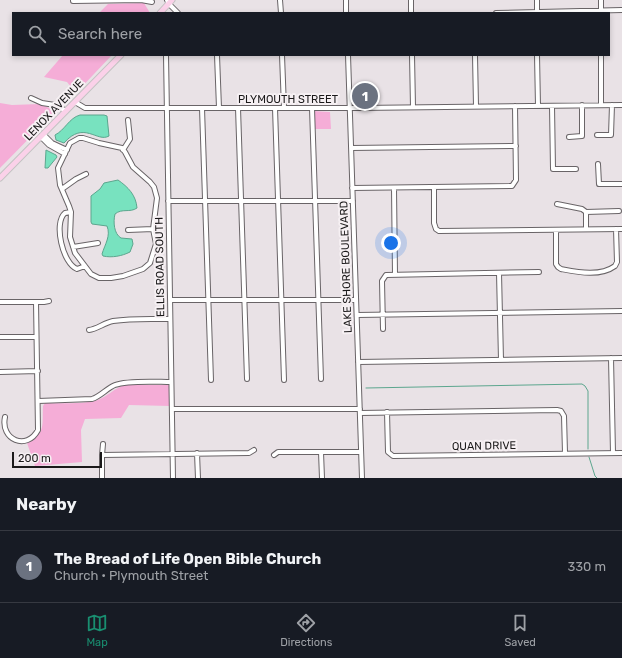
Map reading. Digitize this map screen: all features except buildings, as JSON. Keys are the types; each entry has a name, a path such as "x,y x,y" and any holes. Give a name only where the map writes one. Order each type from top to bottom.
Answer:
{"main road":[{"path":"161,12 169,1"},
{"name":"LENOX AVENUE","path":"0,178 120,56"}],"street":[{"path":"73,1 141,0 152,2"},
{"path":"280,0 281,12"},
{"path":"346,0 346,12"},
{"path":"411,0 411,12"},
{"path":"537,0 537,12 601,12 622,10"},
{"path":"601,0 601,12"},
{"path":"169,1 177,12"},
{"name":"ELLIS ROAD SOUTH","path":"166,56 173,478"},
{"path":"217,56 219,108"},
{"path":"282,56 284,108"},
{"name":"LAKE SHORE BOULEVARD","path":"348,56 362,478"},
{"path":"412,56 413,107"},
{"path":"474,56 476,106"},
{"path":"537,56 538,106"},
{"path":"601,56 601,105"},
{"path":"31,98 42,103 55,105 66,111"},
{"name":"PLYMOUTH STREET","path":"75,102 85,108 350,108 622,105"},
{"path":"597,135 611,135 612,105"},
{"path":"352,188 434,188 509,186 515,184 515,106"},
{"path":"552,106 553,169 576,169"},
{"path":"569,137 582,136 582,106"},
{"path":"202,108 211,380"},
{"path":"238,108 247,379"},
{"path":"275,108 284,380"},
{"path":"312,108 321,379"},
{"path":"123,150 130,140 128,120"},
{"path":"42,136 66,152"},
{"path":"79,138 123,150 134,167 150,182 156,192 157,204 153,229 156,244 150,263 143,269 123,276 105,278 95,276 75,253 70,230 71,212 59,181 58,168 66,152 72,141 79,138"},
{"path":"351,148 516,146"},
{"path":"598,164 598,184 622,184"},
{"path":"62,189 86,174"},
{"path":"394,188 395,275"},
{"path":"434,188 435,226 439,231 622,229"},
{"path":"168,201 353,201"},
{"path":"557,204 582,209 586,212 619,211"},
{"path":"71,212 65,213 61,218 60,234 62,247 73,267 77,269 85,266"},
{"path":"586,212 586,229"},
{"path":"128,230 153,229"},
{"path":"556,230 556,264 558,267 561,269 587,274 610,269 615,266 617,262 616,229"},
{"path":"73,247 98,243"},
{"path":"383,329 382,279 386,275 539,272"},
{"path":"499,273 501,360"},
{"path":"170,300 356,300"},
{"path":"0,302 48,301"},
{"path":"5,417 4,426 9,436 19,441 28,440 34,436 38,430 36,302"},
{"path":"357,315 622,311"},
{"path":"89,330 111,322 131,319 170,319"},
{"path":"0,338 36,337"},
{"path":"611,358 613,453"},
{"path":"358,362 622,358"},
{"path":"0,372 38,371"},
{"path":"38,401 92,399 100,396 115,385 123,383 171,382"},
{"path":"172,409 387,412 559,410 562,411 564,416 565,453"},
{"name":"QUAN DRIVE","path":"387,412 388,452 393,456 622,452"},
{"path":"102,478 103,444"},
{"path":"102,455 249,453 254,450"},
{"path":"274,455 278,452 361,452"},
{"path":"321,452 322,478"},
{"path":"197,453 198,478"}],"shaded area":[{"path":"144,3 149,12 100,12 108,4"},
{"path":"62,56 111,56 76,93 67,82 44,77"},
{"path":"0,103 12,105 40,104 56,111 0,168"},
{"path":"313,111 330,112 331,129 314,129"},
{"path":"80,115 107,116 109,136 100,137 78,133 71,136 64,143 56,140 55,135 73,119"},
{"path":"46,150 57,157 48,168 45,168"},
{"path":"118,180 131,192 135,199 137,208 120,211 115,214 115,228 117,234 121,238 132,239 133,244 130,252 120,256 106,257 102,254 107,240 108,230 107,226 92,224 91,222 91,196 100,189 104,183"},
{"path":"124,385 169,385 170,406 129,405 121,418 85,419 81,430 82,462 35,466 27,443 37,436 42,428 43,406 45,403 90,402 102,398"}],"waterway":[{"path":"366,388 582,384 588,391 588,449"},
{"path":"589,457 597,478"}],"place":[{"name":"The Bread of Life Open Bible Church","path":"365,96"}]}
